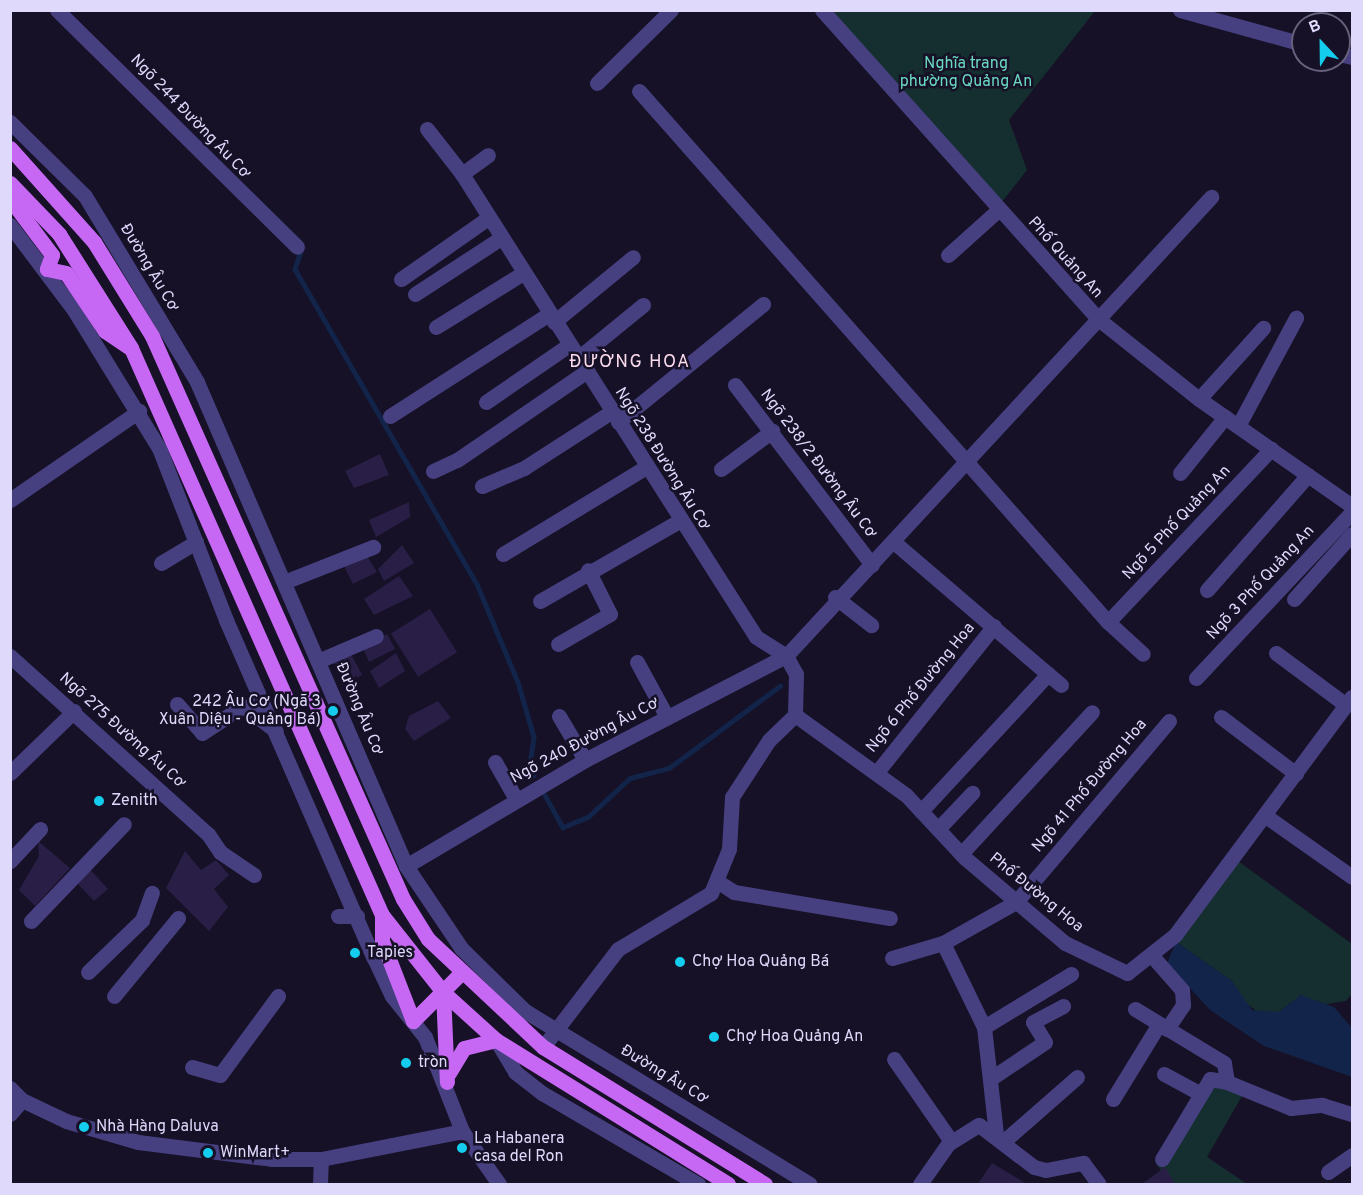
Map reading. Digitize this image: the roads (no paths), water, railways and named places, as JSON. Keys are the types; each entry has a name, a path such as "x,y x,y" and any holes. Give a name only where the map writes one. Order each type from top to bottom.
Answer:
{"main road":[{"name":"Đường Âu Cơ","path":"10,148 81,225 139,313 247,548 403,899 428,939 460,973 543,1047 765,1185"},
{"path":"10,183 59,234 131,348 222,559 382,915 443,992 496,1040 728,1185"},
{"path":"10,199 52,255 47,269 66,273 105,330 131,348"},
{"path":"222,559 247,548"},
{"path":"382,915 382,941 413,1021 460,973"},
{"path":"443,992 447,1082"},
{"path":"447,1082 459,1052 477,1042 496,1040"}],"street":[{"name":"Ngõ 244 Đường Âu Cơ","path":"57,10 297,247"},
{"path":"597,83 671,10"},
{"name":"Phố Quảng An","path":"822,10 910,105 996,212 1097,318 1199,399 1353,506"},
{"path":"1180,10 1291,41"},
{"path":"639,92 1108,622 1143,654"},
{"name":"Đường Âu Cơ","path":"10,122 84,196 191,372 406,866 462,948 518,1005 558,1032 810,1185"},
{"name":"Ngõ 238 Đường Âu Cơ","path":"427,129 462,174 679,520 756,637 786,656"},
{"path":"462,174 488,155"},
{"path":"543,1047 558,1032 618,949 698,904 717,881 729,849 732,797 769,740 795,715 796,674 786,656 835,597 895,543 1097,318 1211,197"},
{"path":"948,255 996,212"},
{"path":"401,279 488,218"},
{"path":"10,225 47,269 139,411 392,996 413,1021 447,1082 462,1131 499,1185"},
{"path":"415,294 501,238"},
{"path":"390,416 551,318 633,258"},
{"path":"436,327 523,273"},
{"path":"482,486 524,468 614,417 763,304"},
{"path":"486,402 573,352 643,305"},
{"path":"1238,426 1296,318"},
{"path":"1199,399 1263,328"},
{"path":"434,471 457,460 586,371"},
{"name":"Ngõ 238/2 Đường Âu Cơ","path":"735,385 872,566"},
{"path":"10,500 139,411"},
{"path":"1180,473 1225,417"},
{"path":"721,469 771,431"},
{"name":"Ngõ 5 Phố Quảng An","path":"1108,622 1271,449"},
{"path":"503,554 646,467"},
{"path":"1207,590 1308,475"},
{"name":"Ngõ 3 Phố Quảng An","path":"1196,678 1353,512"},
{"path":"540,601 588,570 679,520"},
{"path":"1294,599 1353,534"},
{"path":"161,563 196,542"},
{"path":"895,543 1062,685"},
{"path":"284,582 373,547"},
{"path":"558,644 609,614 588,570"},
{"path":"835,597 871,625"},
{"name":"Ngõ 6 Phố Đường Hoa","path":"877,772 994,626"},
{"path":"318,661 376,636"},
{"path":"1276,653 1349,701"},
{"name":"Ngõ 275 Đường Âu Cơ","path":"10,656 74,711 208,834 220,852 254,875"},
{"name":"Ngõ 240 Đường Âu Cơ","path":"406,866 585,760 786,656"},
{"path":"637,662 667,717"},
{"path":"921,811 1048,674"},
{"name":"Phố Đường Hoa","path":"795,715 877,772 921,811 961,855 1065,943 1122,972 1153,957 1267,817 1349,701"},
{"path":"177,704 202,734 243,706 276,731"},
{"path":"10,773 74,711"},
{"path":"961,855 1092,712"},
{"path":"559,716 585,760"},
{"path":"1221,717 1296,774"},
{"name":"Ngõ 41 Phố Đường Hoa","path":"1016,902 1169,722"},
{"path":"495,762 516,799"},
{"path":"938,829 972,793"},
{"path":"1267,817 1353,877"},
{"path":"31,921 124,824"},
{"path":"10,861 40,830"},
{"path":"717,881 734,892 890,918"},
{"path":"88,972 142,920 152,893"},
{"path":"892,958 943,943 1016,902"},
{"path":"338,916 357,916"},
{"path":"114,996 178,918"},
{"path":"943,943 984,1027 1000,1137"},
{"path":"1113,1099 1163,1027 1183,1005 1182,990 1153,957"},
{"path":"984,1027 1071,974"},
{"path":"192,1067 220,1075 278,996"},
{"path":"990,1079 1045,1042 1033,1022 1063,1006"},
{"path":"1135,1009 1224,1063 1227,1082"},
{"path":"496,1040 514,1072 542,1093 698,1185"},
{"path":"894,1059 951,1141"},
{"path":"1164,1074 1201,1094"},
{"path":"1000,1137 1077,1077"},
{"path":"1162,1159 1210,1079 1227,1082 1291,1108 1322,1105 1353,1114"},
{"path":"10,1088 22,1101 138,1142 272,1159 321,1159 462,1131"},
{"path":"10,1114 22,1101"},
{"path":"920,1185 951,1141 979,1125 1046,1170 1083,1163 1099,1185"},
{"path":"1328,1172 1353,1155"},
{"path":"320,1185 321,1159"}],"water":[{"path":"1176,942 1232,981 1252,1010 1279,1012 1301,995 1334,1007 1352,1028 1352,1077 1264,1046 1210,1010 1167,963"}],"waterway":[{"path":"302,248 295,269 477,584 518,682 534,737 530,765 534,775"},
{"path":"545,795 563,827 588,817 630,778 669,768 780,686"}],"place":[{"name":"242 Âu Cơ (Ngã 3 Xuân Diệu - Quảng Bá)","path":"333,711"},
{"name":"Zenith","path":"99,801"},
{"name":"Tapies","path":"355,953"},
{"name":"Chợ Hoa Quảng Bá","path":"680,962"},
{"name":"Chợ Hoa Quảng An","path":"714,1037"},
{"name":"tròn","path":"406,1063"},
{"name":"Nhà Hàng Daluva","path":"84,1127"},
{"name":"La Habanera casa del Ron","path":"462,1148"},
{"name":"WinMart+","path":"208,1153"}],"district":[{"name":"ĐƯỜNG HOA","path":"630,363"}],"park label":[{"name":"Nghĩa trang phường Quảng An","path":"966,73"}]}
